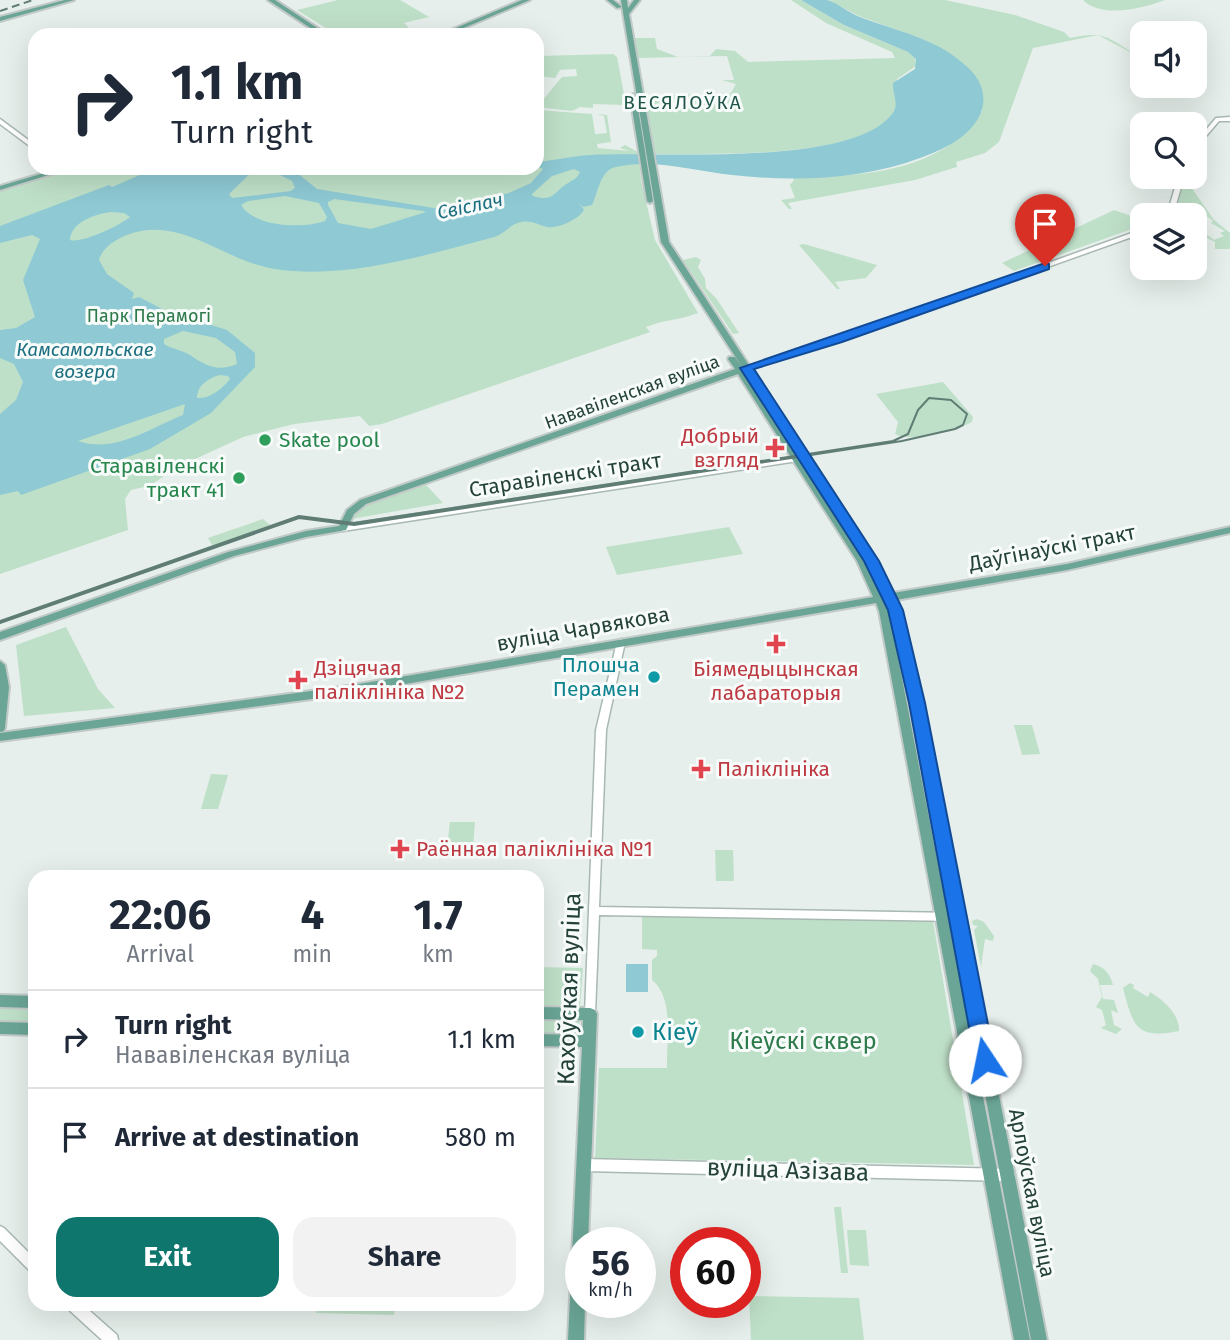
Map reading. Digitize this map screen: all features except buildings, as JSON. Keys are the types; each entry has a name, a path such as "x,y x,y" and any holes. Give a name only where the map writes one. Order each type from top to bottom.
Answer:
{"main road":[{"path":"0,18 65,0"},
{"path":"0,18 71,0"},
{"path":"265,0 307,28"},
{"path":"271,0 314,28"},
{"path":"459,28 527,0"},
{"path":"469,28 535,0"},
{"path":"610,0 618,3"},
{"name":"Арлоўская вуліца","path":"624,0 626,38"},
{"path":"626,15 637,0"},
{"name":"Арлоўская вуліца","path":"618,3 649,168 660,248 875,567 906,649 991,1175 1022,1340"},
{"path":"0,186 39,175"},
{"name":"Нававіленская вуліца","path":"344,525 352,509 363,502 743,369"},
{"name":"Старавіленскі тракт","path":"0,636 231,554 344,525"},
{"name":"Даўгінаўскі тракт","path":"886,598 1091,563 1230,530"},
{"name":"вуліца Чарвякова","path":"0,737 341,691 886,598"},
{"path":"0,665 4,687 0,728"},
{"name":"Арлоўская вуліца","path":"950,917 1009,1175 1039,1340"},
{"path":"0,1002 28,1002"},
{"path":"544,1013 590,1014"},
{"name":"Кахоўская вуліца","path":"576,1340 590,1014"},
{"path":"0,1028 28,1029"},
{"path":"544,1041 589,1041"}],"street":[{"path":"1207,132 1218,119 1230,119"},
{"path":"0,121 28,143"},
{"name":"Нававіленская вуліца","path":"743,369 838,340 1130,236"},
{"name":"Старавіленскі тракт","path":"344,525 800,455"},
{"name":"Кахоўская вуліца","path":"590,1014 601,730 621,642"},
{"path":"595,911 950,917"},
{"name":"вуліца Азізава","path":"584,1165 1009,1175"},
{"path":"0,1232 28,1261"},
{"path":"81,1311 113,1340"}],"green space":[{"path":"338,0 400,0 429,17 404,23 409,28 326,28 297,10"},
{"path":"791,0 801,0 844,25 915,57 916,66 897,79 894,111 878,127 852,139 820,146 746,153 655,154 643,96 731,93 736,84 722,80 734,80 727,56 638,58 634,38 655,38 657,49 678,57 710,56 716,49 735,51 748,62 895,58 892,52 826,23"},
{"path":"828,0 945,0 1015,15 1064,32 1070,38 1097,35 1033,48 999,142 985,153 956,162 957,167 915,180 788,203 792,209 789,209 781,200 795,198 790,185 793,178 876,172 916,162 935,154 956,140 982,111 960,61 925,40 859,16"},
{"path":"1083,0 1165,0 1134,9 1111,10 1091,6"},
{"path":"1099,35 1112,40 1130,52"},
{"path":"613,54 617,57 627,110 624,110 623,105 593,104 593,108 580,107 572,111 544,108 544,99 562,77 577,76 576,69 560,70 555,78 544,77 544,56"},
{"name":"Парк Перамогі","path":"544,111 592,114 595,134 607,133 604,116 597,114 607,115 611,142 597,144 598,148 630,151 620,148 625,145 638,152 641,180 655,240 698,313 646,327 650,332 382,424 369,426 360,416 294,424 243,437 180,466 149,486 131,490 125,499 128,530 0,574 0,191 56,175 544,175"},
{"path":"1181,189 1192,189 1202,203 1178,203"},
{"path":"1114,210 1130,216 1130,230 1014,271 1002,263"},
{"path":"1207,210 1214,220 1230,233 1230,249 1215,249 1215,242 1207,238 1207,235 1214,240 1224,236 1220,233 1225,231 1211,223 1213,221"},
{"path":"804,244 877,265 866,278 835,282 840,289 837,289 799,245"},
{"path":"696,257 701,260 698,267 705,279 706,288 716,298 739,333 733,334 683,260"},
{"path":"943,382 973,417 972,422 945,432 922,436 895,434 898,422 876,394"},
{"path":"426,485 443,503 351,519 361,506"},
{"path":"263,519 270,525 213,546 208,538"},
{"path":"729,527 743,554 617,575 606,547"},
{"path":"66,627 98,689 115,708 24,716 16,645"},
{"path":"1014,725 1032,725 1040,754 1022,755"},
{"path":"211,774 228,775 218,809 201,809"},
{"path":"450,822 475,822 473,847 447,847"},
{"path":"715,850 733,850 734,881 716,881"},
{"name":"Кіеўскі сквер","path":"642,915 933,921 974,1165 595,1158 599,1068 667,1068 667,1009 659,988 652,980 652,960 657,956 657,950 642,949"},
{"path":"977,919 984,922 994,936 993,941 985,939 981,967 974,930 978,926 973,925 972,921"},
{"path":"1093,964 1104,969 1112,981 1113,985 1100,985 1103,999 1114,1000 1118,1013 1111,1010 1114,1025 1122,1029 1116,1034 1101,1028 1106,1025 1102,1010 1096,1007 1102,997 1098,979 1090,971"},
{"path":"544,967 583,968 580,1006 544,1005"},
{"path":"1130,983 1134,985 1133,988 1148,997 1150,992 1165,1003 1177,1019 1179,1031 1153,1033 1138,1027 1123,988"},
{"path":"0,1006 28,1007 28,1025 0,1024"},
{"path":"544,1019 577,1021 580,1023 580,1032 576,1035 544,1036"},
{"path":"834,1207 841,1207 848,1273 841,1273"},
{"path":"847,1230 866,1230 869,1266 850,1265"},
{"path":"761,1296 859,1298 864,1340 751,1340 750,1318 761,1318"},
{"path":"316,1311 395,1311 394,1315"}],"water":[{"name":"Камсамольскае возера","path":"801,0 831,1 860,17 929,42 954,56 971,70 982,88 982,110 968,132 928,155 874,171 827,177 779,178 645,164 616,167 603,177 592,205 583,207 579,203 584,210 562,225 547,227 521,222 494,237 414,258 329,271 275,269 236,257 180,233 161,230 141,231 120,238 110,244 99,260 107,274 134,293 132,299 139,297 164,310 227,330 255,353 255,367 211,413 150,449 21,495 18,491 0,495 0,414 16,400 23,382 14,364 0,358 0,330 16,328 35,317 23,280 40,239 32,235 0,243 0,226 140,175 249,175 229,194 232,198 291,191 295,188 292,181 280,175 300,175 317,189 440,209 509,193 531,183 538,175 544,175 544,161 590,155 751,153 796,150 837,143 870,131 892,114 896,103 893,83 915,69 916,59 908,52 844,25","holes":["574,169 580,172 578,176 550,197 533,196 532,194 552,176","285,196 319,203 327,217 325,221 316,224 267,222 247,212 241,205 248,201","334,199 426,212 371,229 338,223 328,202","111,212 124,213 130,217 91,237 70,240 79,224","183,331 216,338 235,352 237,364 224,368 212,367 164,344 164,339","220,375 230,379 215,393 197,398 201,386","185,404 183,415 132,438 105,444 78,441"]},
{"path":"626,964 648,964 648,992 626,992"}],"tram line":[{"path":"0,621 299,516 354,523 893,441 908,434 918,410 929,398 951,400 967,414 963,425 955,429 902,441 354,525 299,518 0,623"}],"railway":[{"path":"0,11 33,0"}],"place":[{"name":"Skate pool","path":"265,440"},
{"name":"Добрый взгляд","path":"775,448"},
{"name":"Старавіленскі тракт 41","path":"239,478"},
{"name":"Біямедыцынская лабараторыя","path":"776,644"},
{"name":"Плошча Перамен","path":"654,677"},
{"name":"Дзіцячая паліклініка №2","path":"298,680"},
{"name":"Паліклініка","path":"701,769"},
{"name":"Раённая паліклініка №1","path":"400,849"},
{"name":"Кіеў","path":"638,1032"}],"district":[{"name":"ВЕСЯЛОЎКА","path":"683,102"}],"route":[{"path":"985,1060 917,703 896,610 871,561 746,368 838,340 1045,266"}],"water label":[{"name":"Свіслач","path":"470,206"}]}
